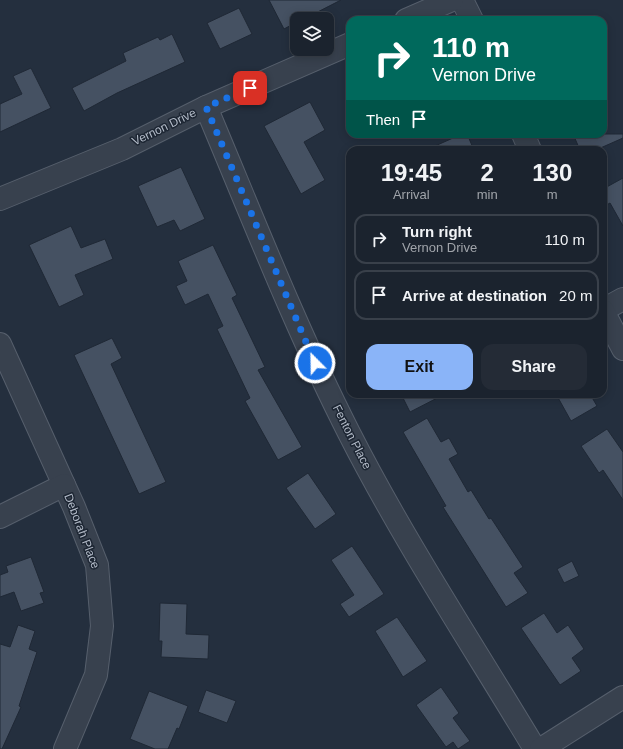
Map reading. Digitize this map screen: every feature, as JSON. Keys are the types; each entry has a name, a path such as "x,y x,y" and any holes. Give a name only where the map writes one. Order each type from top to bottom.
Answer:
{"street":[{"path":"415,16 452,0"},
{"path":"462,0 470,16"},
{"name":"Vernon Drive","path":"0,199 122,149 206,107 346,46"},
{"name":"Fenton Place","path":"206,107 322,377 349,434 393,514 535,749"},
{"path":"607,308 623,299"},
{"path":"607,318 623,349"},
{"name":"Deborah Place","path":"0,344 64,485 97,565 102,626 96,675 65,749"},
{"path":"0,517 64,485"},
{"path":"541,749 623,697"}],"building":[{"path":"269,0 341,0 318,12 290,12 290,26 284,29"},
{"path":"239,8 252,34 220,49 207,23"},
{"path":"172,34 185,62 117,93 84,111 72,88 126,61 123,53 158,37 160,40"},
{"path":"31,68 51,108 0,132 0,104 22,94 13,76"},
{"path":"310,102 325,130 304,142 325,180 301,194 264,126"},
{"path":"607,134 623,134 623,138 605,146 578,146 575,138 607,138"},
{"path":"453,138 469,138 472,146 435,146"},
{"path":"181,167 205,219 180,231 174,220 157,227 138,186"},
{"path":"623,178 623,226 610,203 607,205 607,187"},
{"path":"71,226 81,248 105,239 113,259 75,275 84,295 59,307 29,245"},
{"path":"213,245 237,295 232,298 265,367 258,370 302,447 278,460 245,401 250,398 217,329 223,326 208,294 185,305 176,286 187,281 178,261"},
{"path":"112,338 122,358 111,364 166,482 139,494 74,355"},
{"path":"403,398 437,398 410,412"},
{"path":"558,398 592,398 597,406 571,421"},
{"path":"427,418 441,442 449,438 458,454 449,459 468,492 471,490 489,519 491,518 523,567 514,573 528,593 506,607 443,507 446,506 403,432"},
{"path":"607,429 623,452 623,500 603,470 599,473 581,446"},
{"path":"308,473 336,514 315,529 286,488"},
{"path":"352,546 384,594 349,617 340,604 354,595 331,560"},
{"path":"31,557 44,592 40,593 44,603 21,611 14,592 0,597 0,575 8,572 6,566"},
{"path":"572,561 579,576 564,583 557,569"},
{"path":"160,603 187,604 186,634 209,635 208,659 161,657 162,641 159,641"},
{"path":"544,613 557,633 568,625 584,649 572,658 581,671 560,685 521,628"},
{"path":"397,617 427,661 403,677 375,631"},
{"path":"18,625 35,631 29,649 37,652 19,706 21,707 2,749 0,749 0,644 10,647"},
{"path":"441,687 459,713 453,718 470,741 458,749 453,742 446,747 416,705"},
{"path":"206,690 236,701 227,723 198,712"},
{"path":"149,691 188,706 179,729 177,728 168,749 155,749 130,739"}],"route":[{"path":"250,88 206,107 315,363"}]}
